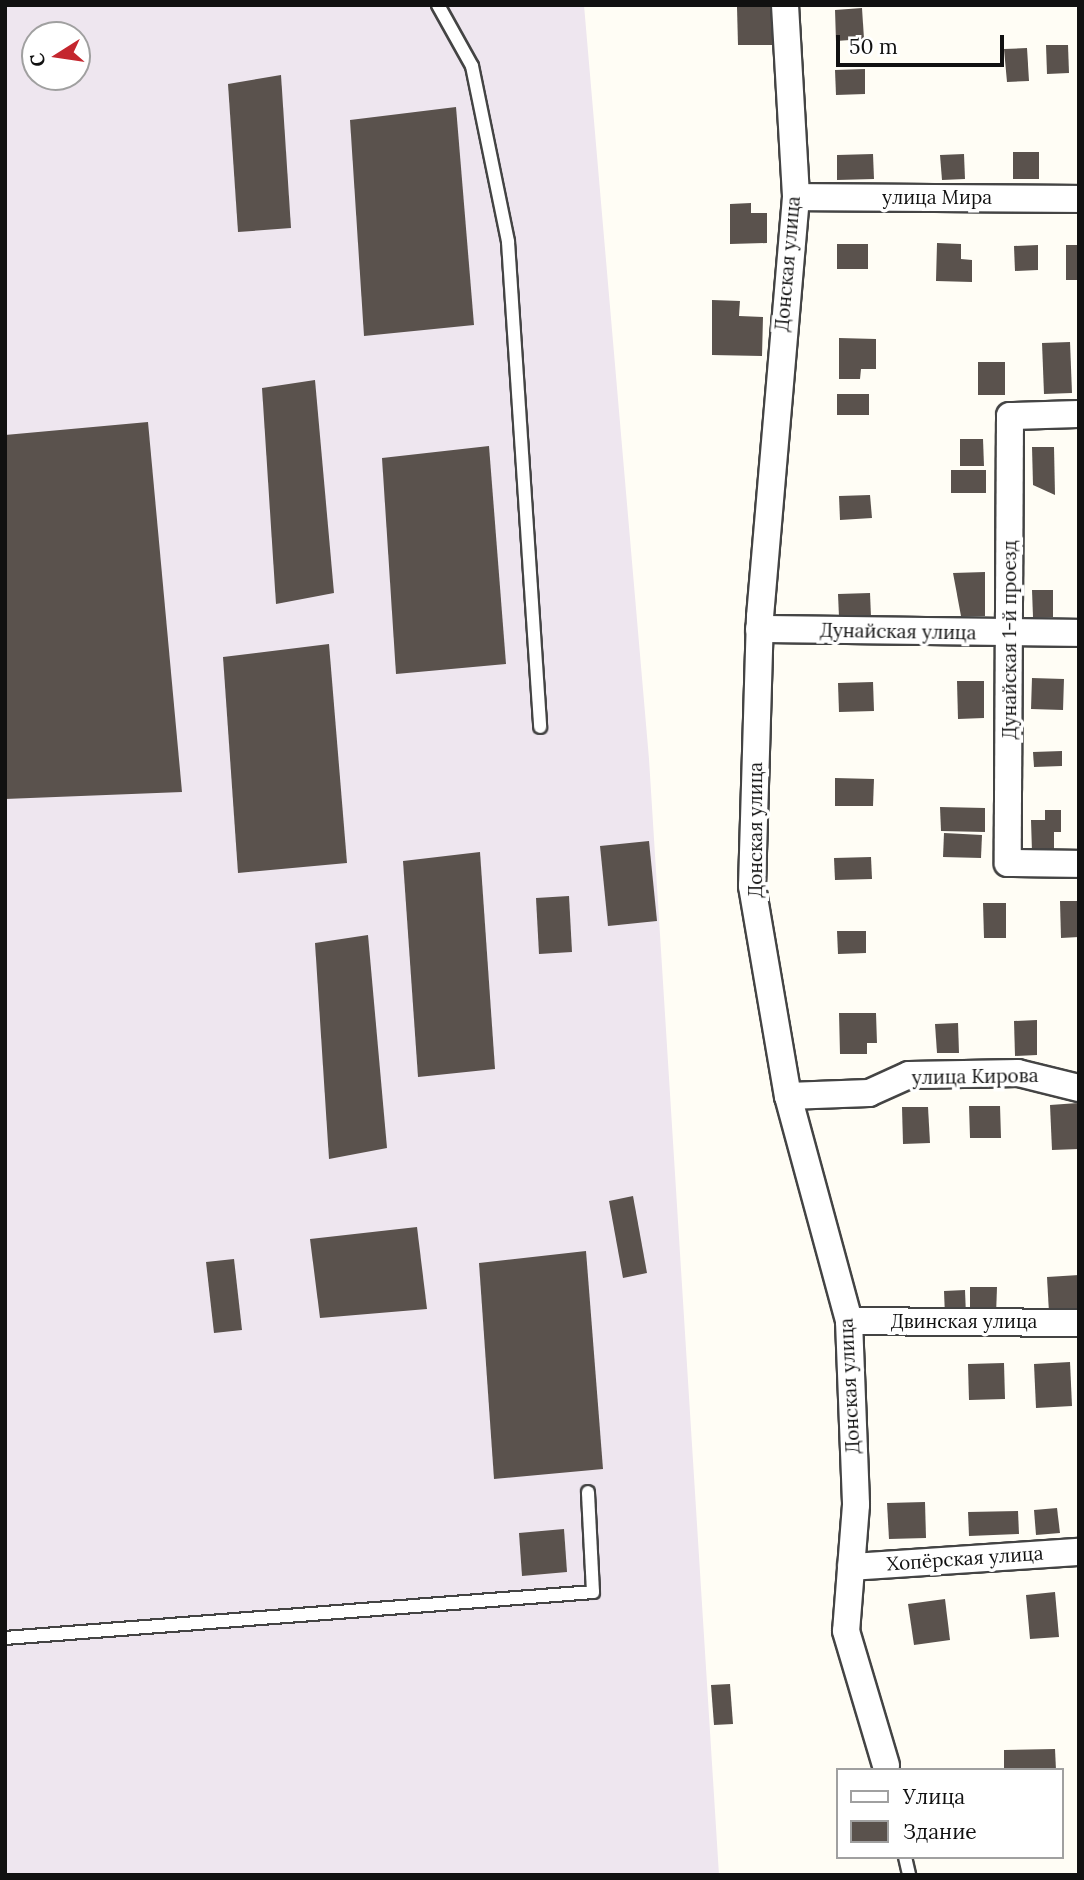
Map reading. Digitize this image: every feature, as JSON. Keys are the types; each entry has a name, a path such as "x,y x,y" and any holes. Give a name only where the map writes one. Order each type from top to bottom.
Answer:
{"street":[{"name":"Донская улица","path":"785,5 796,197 759,629 752,886 788,1096 849,1321 856,1504 846,1631 886,1768"},
{"name":"улица Мира","path":"796,197 1079,199"},
{"name":"Дунайская 1-й проезд","path":"1079,414 1010,416 1012,633 1008,863 1079,864"},
{"name":"Дунайская улица","path":"759,629 1079,633"},
{"name":"улица Кирова","path":"788,1096 869,1093 909,1075 1018,1073 1079,1088"},
{"name":"Двинская улица","path":"849,1321 1079,1323"},
{"name":"Хопёрская улица","path":"851,1567 1079,1552"}],"lane":[{"path":"438,5 472,66 508,242 540,727"},
{"path":"5,1638 593,1592 588,1492"}],"shaded area":[{"path":"5,5 584,5 649,759 719,1875 5,1875"}],"building":[{"path":"775,6 775,45 738,45 737,7"},
{"path":"862,8 864,39 836,41 835,10"},
{"path":"1046,45 1068,45 1069,73 1047,74"},
{"path":"1027,48 1029,81 1007,82 1004,49"},
{"path":"865,69 865,94 836,95 835,70"},
{"path":"281,75 291,228 238,232 228,84"},
{"path":"456,107 474,325 364,336 350,120"},
{"path":"1013,152 1039,152 1039,179 1013,179"},
{"path":"873,154 874,179 837,180 837,155"},
{"path":"964,154 965,179 942,180 940,155"},
{"path":"751,203 751,213 767,213 767,243 730,244 730,204"},
{"path":"937,243 961,244 961,259 972,260 972,282 936,281"},
{"path":"837,244 868,244 868,269 837,269"},
{"path":"1038,245 1038,270 1015,271 1014,246"},
{"path":"1066,245 1079,245 1079,280 1066,280"},
{"path":"712,300 740,301 739,316 763,317 762,356 712,355"},
{"path":"839,338 876,339 876,369 861,369 860,379 839,379"},
{"path":"1070,342 1072,393 1044,394 1042,343"},
{"path":"978,362 1005,362 1005,395 978,395"},
{"path":"315,380 334,593 276,604 262,388"},
{"path":"837,394 869,394 869,415 837,415"},
{"path":"148,422 182,792 5,799 5,435"},
{"path":"960,439 983,439 984,466 960,466"},
{"path":"489,446 506,664 396,674 382,458"},
{"path":"1032,447 1054,447 1055,495 1033,485"},
{"path":"951,470 986,470 986,493 951,493"},
{"path":"870,495 872,518 840,520 839,496"},
{"path":"985,572 985,616 961,616 953,573"},
{"path":"1032,590 1053,590 1053,617 1033,617"},
{"path":"870,593 871,617 839,617 838,594"},
{"path":"329,644 347,863 238,873 223,657"},
{"path":"1032,678 1064,679 1063,710 1031,709"},
{"path":"957,681 984,681 984,718 958,719"},
{"path":"873,682 874,711 839,712 838,683"},
{"path":"1062,751 1062,766 1034,767 1033,752"},
{"path":"835,778 874,779 873,806 835,806"},
{"path":"940,807 985,808 985,832 941,831"},
{"path":"1045,810 1061,810 1061,832 1054,832 1054,852 1032,852 1031,820 1045,820"},
{"path":"944,833 982,835 981,858 943,857"},
{"path":"649,841 657,921 608,926 600,846"},
{"path":"480,852 495,1069 418,1077 403,861"},
{"path":"871,857 872,879 835,880 834,858"},
{"path":"569,896 572,952 539,954 536,898"},
{"path":"1060,901 1079,901 1079,937 1061,938"},
{"path":"983,903 1006,903 1006,938 984,938"},
{"path":"837,931 866,931 866,953 838,954"},
{"path":"368,935 387,1148 329,1159 315,943"},
{"path":"839,1013 876,1013 877,1043 867,1043 867,1054 840,1054"},
{"path":"1037,1020 1037,1055 1015,1056 1014,1021"},
{"path":"958,1023 959,1053 937,1053 935,1024"},
{"path":"1078,1103 1079,1149 1052,1150 1050,1105"},
{"path":"969,1106 1000,1106 1001,1138 970,1138"},
{"path":"902,1107 928,1107 930,1143 903,1144"},
{"path":"633,1196 647,1273 623,1278 609,1201"},
{"path":"417,1227 427,1309 320,1318 310,1239"},
{"path":"586,1251 603,1469 494,1479 479,1263"},
{"path":"234,1259 242,1330 214,1333 206,1262"},
{"path":"1079,1275 1079,1312 1049,1313 1047,1277"},
{"path":"970,1287 997,1287 996,1315 970,1315"},
{"path":"965,1290 966,1316 945,1316 944,1291"},
{"path":"1070,1362 1072,1406 1036,1408 1034,1364"},
{"path":"1004,1363 1005,1399 969,1400 968,1364"},
{"path":"925,1502 926,1538 889,1539 887,1503"},
{"path":"1057,1508 1060,1533 1036,1535 1034,1510"},
{"path":"1018,1511 1019,1534 969,1536 968,1512"},
{"path":"564,1529 567,1572 522,1576 519,1533"},
{"path":"1055,1592 1059,1637 1030,1639 1026,1595"},
{"path":"945,1599 950,1640 914,1645 908,1604"},
{"path":"730,1684 733,1724 714,1725 711,1685"},
{"path":"1055,1749 1056,1768 1004,1768 1004,1750"}]}
